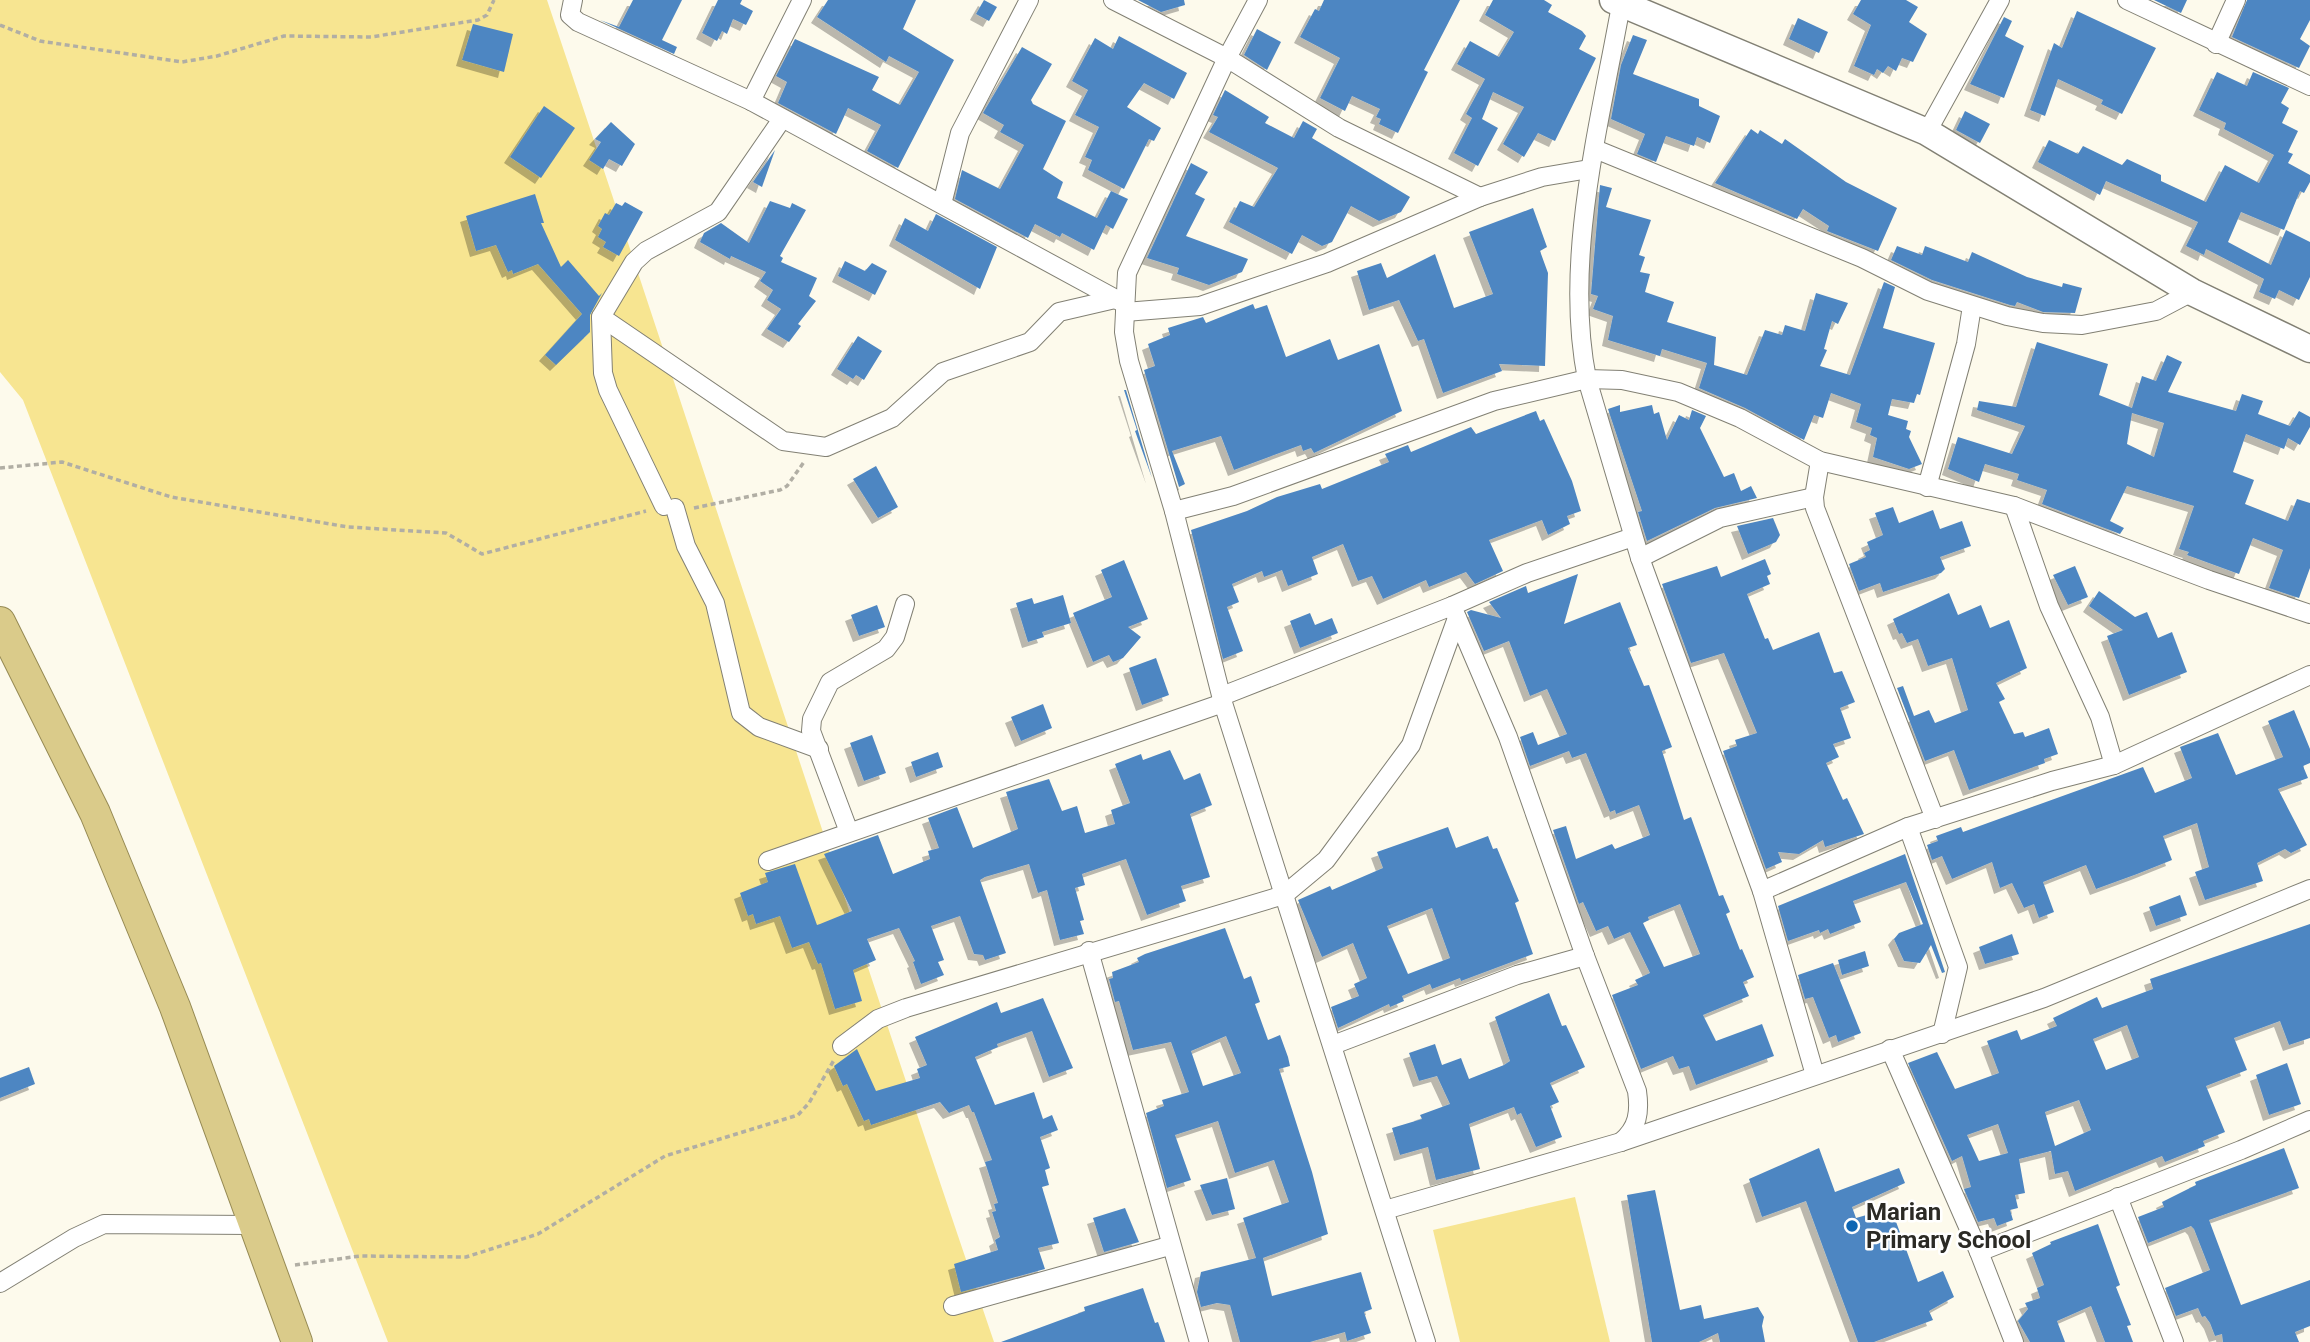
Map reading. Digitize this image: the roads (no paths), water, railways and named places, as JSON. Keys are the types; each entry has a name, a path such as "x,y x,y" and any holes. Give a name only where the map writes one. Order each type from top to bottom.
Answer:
{"highway":[{"path":"0,622 95,813 175,1007 252,1225 297,1342"}],"main road":[{"path":"1617,2 1927,132 2192,292 2310,349"}],"street":[{"path":"573,0 570,15 578,22 751,101 1122,305"},
{"path":"751,101 802,0"},
{"path":"942,204 960,133 1028,0"},
{"path":"1113,0 1227,58 1339,128 1480,197"},
{"path":"1258,0 1227,58 1127,272 1122,305 1124,332 1129,361 1174,511 1222,699 1426,1342"},
{"path":"1927,132 2000,0"},
{"path":"2127,0 2310,86"},
{"path":"2216,44 2236,0"},
{"path":"1617,2 1595,149 1589,169 1578,322 1587,379 1640,558 1762,891 1815,1074"},
{"path":"782,119 723,206 708,218 640,255 601,317 603,373 608,390 670,507 715,603 741,713 759,727 819,749"},
{"path":"1595,149 1862,258 1928,291 1972,306 2043,323 2082,325 2156,311 2192,292"},
{"path":"601,317 783,441 815,447 837,445 892,418 943,372 1030,342 1059,312 1122,305 1200,306 1327,263 1480,197 1542,177 1589,169"},
{"path":"1927,487 1966,344 1972,306"},
{"path":"1174,511 1233,496 1494,401 1587,379 1622,380 1678,392 1720,408 1820,461 2014,506 2221,584 2310,614"},
{"path":"1820,461 1814,497 1837,566 1935,818"},
{"path":"1640,558 1720,518 1814,497"},
{"path":"2014,506 2049,606 2100,717 2114,765"},
{"path":"768,860 1222,699 1454,612 1516,577 1633,537"},
{"path":"849,832 811,724 830,682 889,646 895,638 905,604"},
{"path":"842,1046 878,1019 906,1008 1089,951 1284,895 1326,860 1411,745 1454,612"},
{"path":"1454,612 1508,737 1585,956 1637,1091 1639,1108 1635,1127 1621,1142"},
{"path":"1762,891 1908,827 2053,781 2114,765 2310,675"},
{"path":"1908,827 1958,967 1942,1034"},
{"path":"1385,1210 1621,1142 1815,1074 1942,1034 2128,966 2310,889"},
{"path":"1089,951 1169,1246 1199,1342"},
{"path":"1333,1045 1517,975 1585,956"},
{"path":"1890,1049 1979,1252 2014,1342"},
{"path":"1979,1252 2241,1150 2310,1120"},
{"path":"2118,1197 2174,1342"},
{"path":"0,1283 74,1238 104,1224 252,1225"},
{"path":"953,1306 1169,1246"}],"place":[{"name":"Marian Primary School","path":"1852,1226"}]}
